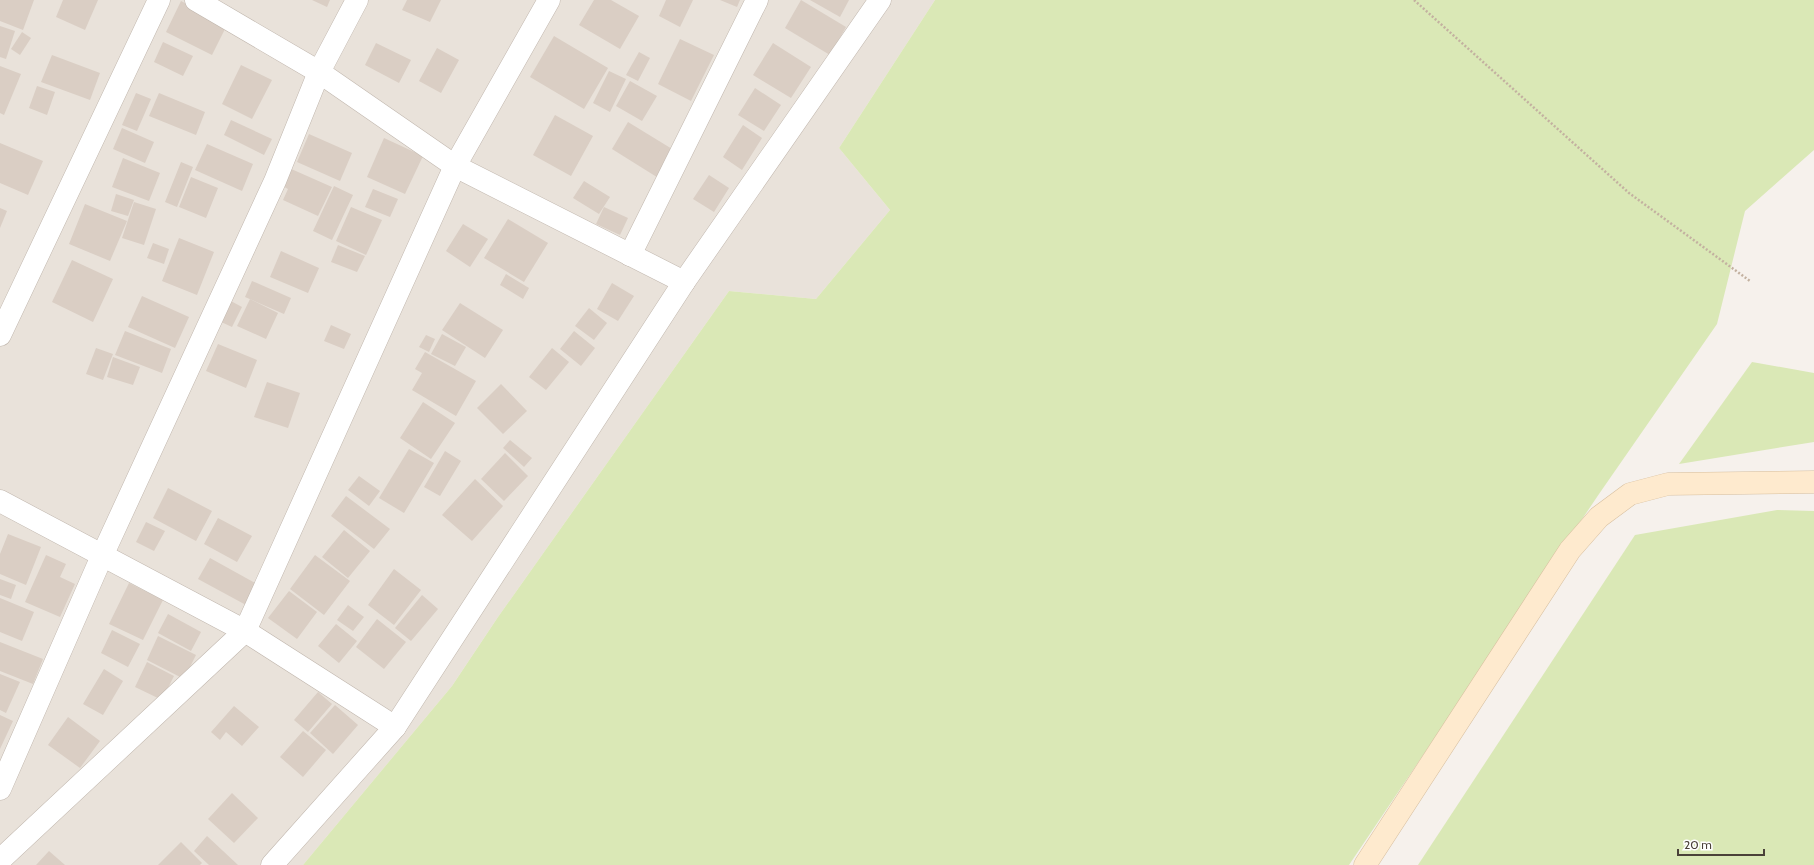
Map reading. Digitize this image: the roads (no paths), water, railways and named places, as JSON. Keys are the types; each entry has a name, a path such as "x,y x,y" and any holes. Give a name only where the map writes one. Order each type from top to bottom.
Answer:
{"main road":[{"path":"1365,865 1570,550 1599,517 1630,494 1668,484 1814,482"}],"street":[{"path":"0,335 159,0"},
{"path":"196,0 319,72 455,166 684,282"},
{"path":"0,789 102,556 275,181 319,72 358,0"},
{"path":"0,860 245,631 455,166 549,0"},
{"path":"630,255 757,0"},
{"path":"272,865 395,727 684,282 880,0"},
{"path":"0,501 245,631 395,727"}]}
